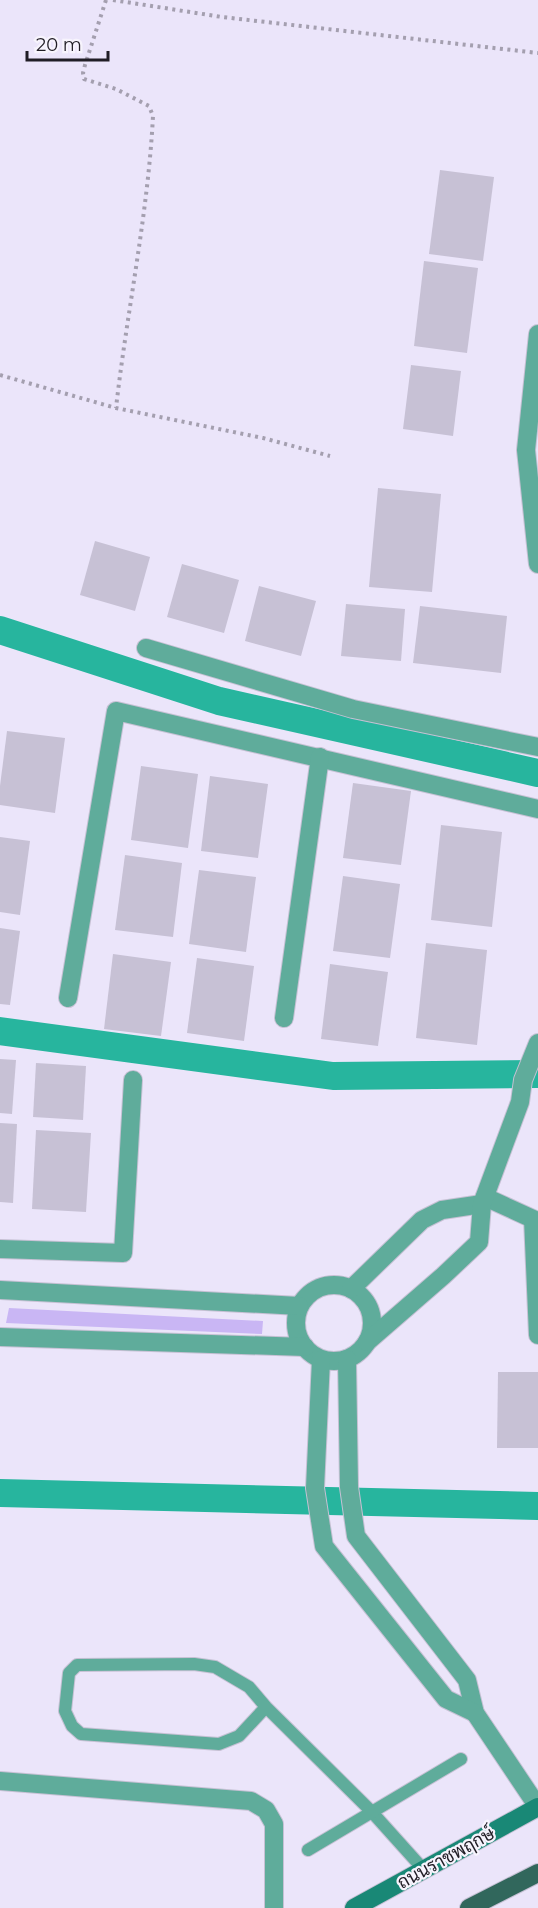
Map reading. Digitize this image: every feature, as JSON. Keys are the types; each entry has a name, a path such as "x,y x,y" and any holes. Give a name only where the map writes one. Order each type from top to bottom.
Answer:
{"main road":[{"name":"ถนนราชพฤกษ์","path":"354,1908 538,1807"},
{"path":"469,1908 538,1873"}],"street":[{"path":"538,334 532,450 538,564"},
{"path":"146,648 353,708 538,747"},
{"path":"68,998 116,711 538,809"},
{"path":"284,1018 320,757"},
{"path":"367,1342 372,1329 370,1311 361,1296 351,1289 339,1285 322,1287 307,1296 299,1306 296,1331 309,1353 321,1360 334,1362 347,1359 359,1353 367,1342 479,1242 483,1201 520,1102 523,1080 538,1042"},
{"path":"0,1249 123,1253 133,1080"},
{"path":"520,1102 538,1089"},
{"path":"351,1289 422,1220 442,1210 483,1201 533,1219 538,1335"},
{"path":"0,1290 299,1306"},
{"path":"0,1336 305,1347"},
{"path":"347,1359 349,1487 356,1536 467,1680 475,1713 538,1807"},
{"path":"321,1360 315,1488 324,1546 446,1699 475,1713"},
{"path":"0,1780 251,1801 266,1810 274,1824 274,1908"}],"lane":[{"path":"266,1707 239,1736 219,1744 81,1734 72,1726 65,1711 69,1673 77,1665 194,1664 215,1668 249,1687 424,1870"},
{"path":"308,1850 461,1759"}],"path":[{"path":"106,0 85,65 84,79 116,89 149,106 153,116 117,408"},
{"path":"113,0 222,17 538,53"},
{"path":"0,375 117,408 263,438 330,456"}],"shaded area":[{"path":"9,1308 263,1321 262,1334 6,1323"}],"building":[{"path":"440,170 494,177 483,261 429,254"},
{"path":"424,261 478,268 467,353 414,346"},
{"path":"411,365 461,371 453,436 403,429"},
{"path":"378,488 441,494 432,592 369,587"},
{"path":"95,541 150,557 135,611 80,595"},
{"path":"182,564 239,580 224,633 167,617"},
{"path":"259,586 316,601 301,656 245,641"},
{"path":"346,604 405,609 401,661 341,656"},
{"path":"420,606 507,616 501,673 413,663"},
{"path":"7,731 65,738 55,813 0,805"},
{"path":"141,766 198,774 188,848 131,840"},
{"path":"210,776 268,784 258,858 201,851"},
{"path":"353,783 411,791 401,865 343,858"},
{"path":"441,825 502,832 492,927 431,920"},
{"path":"0,837 30,841 20,915 0,912"},
{"path":"125,855 182,863 173,937 115,930"},
{"path":"199,870 256,877 246,952 189,944"},
{"path":"343,876 400,884 390,958 333,951"},
{"path":"0,928 20,931 10,1005 0,1004"},
{"path":"426,943 487,950 477,1045 416,1038"},
{"path":"113,954 171,962 161,1036 104,1029"},
{"path":"197,958 254,966 244,1041 187,1033"},
{"path":"330,964 388,972 378,1046 321,1039"},
{"path":"0,1059 16,1060 12,1114 0,1113"},
{"path":"36,1063 86,1066 83,1120 33,1117"},
{"path":"0,1123 17,1124 13,1203 0,1202"},
{"path":"36,1130 91,1133 86,1212 32,1209"},
{"path":"498,1372 538,1372 538,1448 497,1448"}],"waterway":[{"path":"0,630 219,701 538,773"},
{"path":"0,1031 333,1076 538,1074"},
{"path":"0,1493 538,1506"}]}
